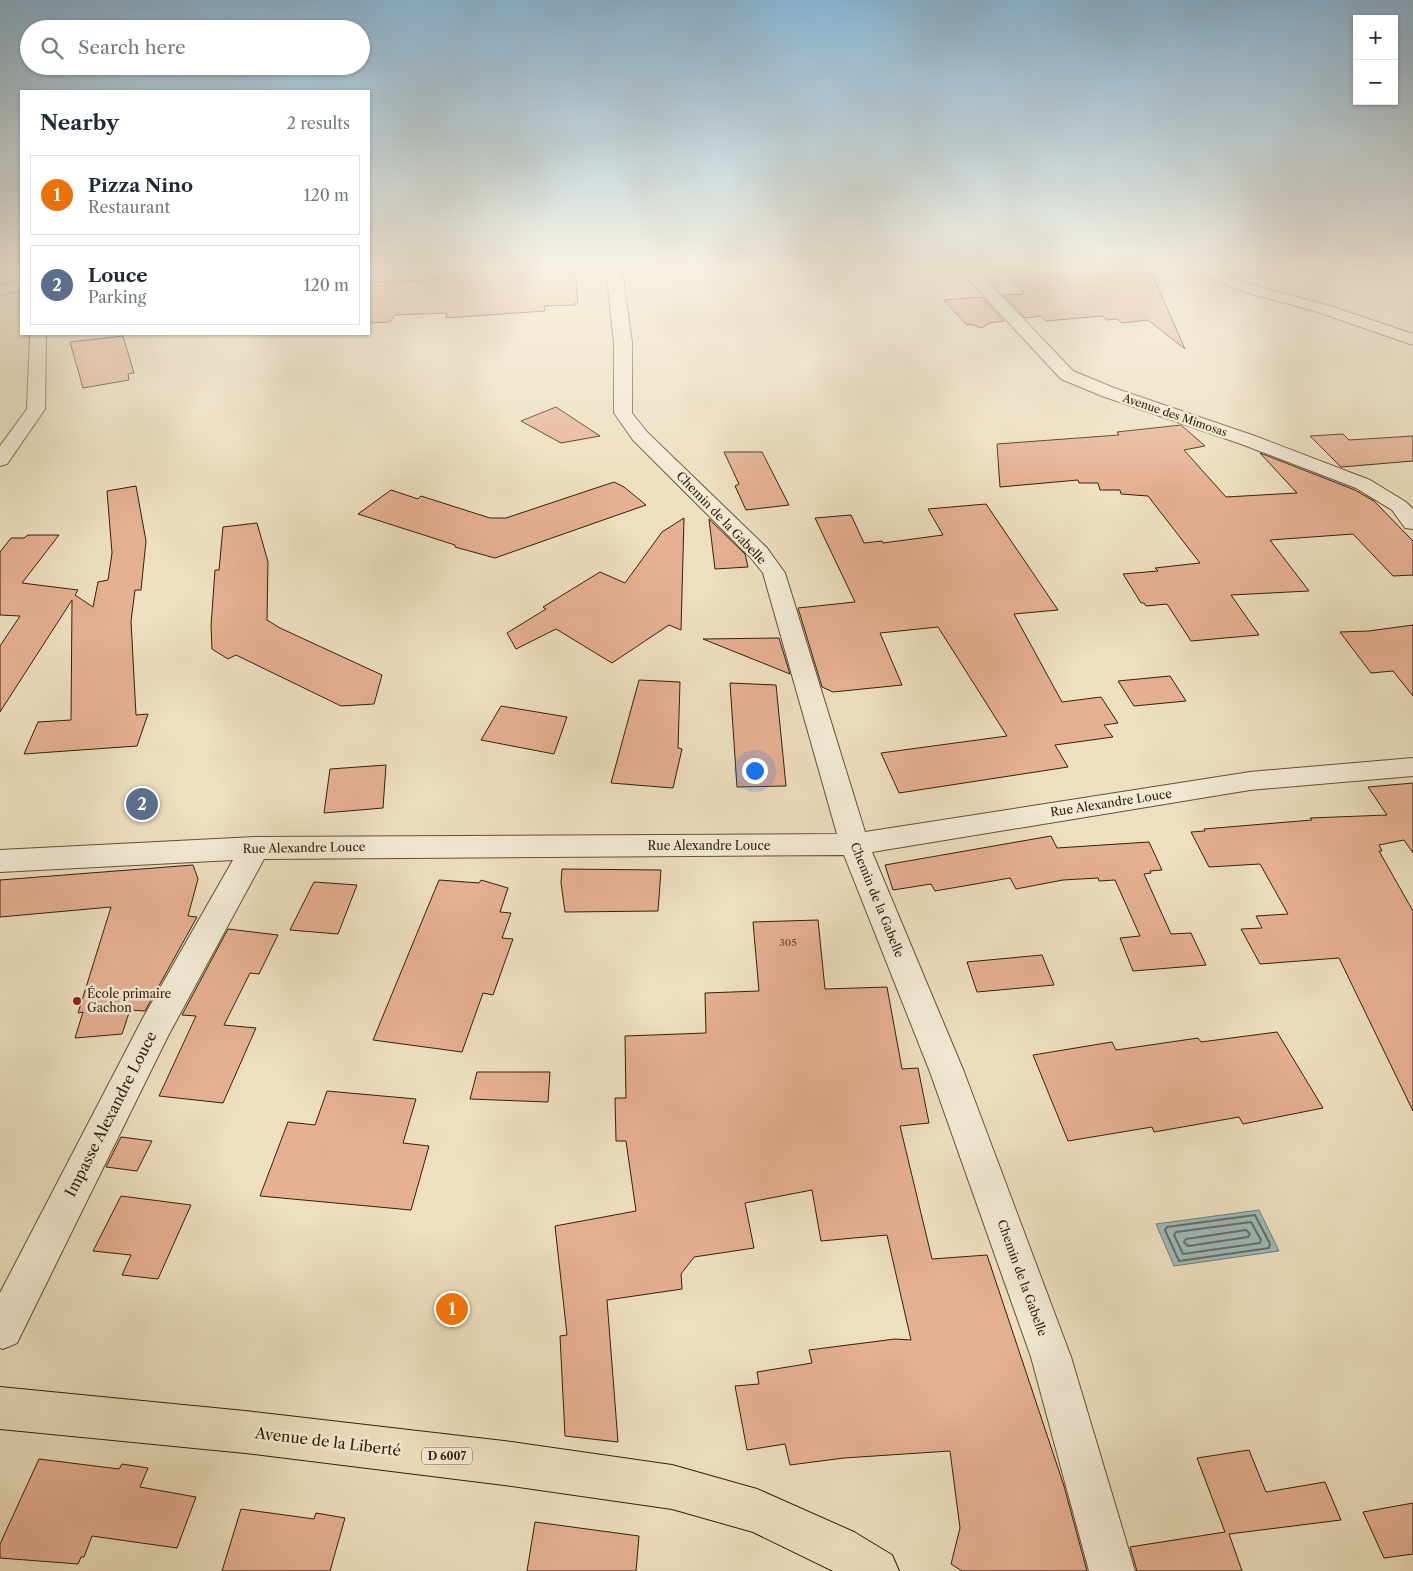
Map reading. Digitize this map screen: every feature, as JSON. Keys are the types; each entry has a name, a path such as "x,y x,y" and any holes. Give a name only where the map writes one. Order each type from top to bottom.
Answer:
{"main road":[{"name":"Avenue de la Liberté","path":"0,1409 274,1436 494,1462 672,1487 757,1511 838,1548 876,1571"}],"street":[{"path":"0,460 36,409 38,340"},
{"name":"Chemin de la Gabelle","path":"623,340 622,413 640,436 759,553 774,574 854,844 947,1072 1051,1357 1112,1571"},
{"name":"Avenue des Mimosas","path":"1034,340 1066,375 1108,392 1248,440 1364,484 1399,506 1413,523"},
{"name":"Rue Alexandre Louce","path":"0,861 255,848 854,844 1250,781 1413,767"},
{"name":"Impasse Alexandre Louce","path":"3,1329 122,1090 213,920 255,848"}],"water":[{"path":"1259,1210 1279,1251 1174,1266 1156,1224"}],"building":[{"path":"124,340 134,373 128,374 129,380 83,388 70,342"},
{"path":"1174,340 1181,340 1185,349"},
{"path":"556,407 600,436 561,443 521,421"},
{"path":"1181,425 1205,446 1184,450 1226,497 1297,493 1260,453 1355,490 1374,501 1413,541 1413,575 1393,576 1353,534 1270,540 1309,591 1231,595 1259,635 1191,641 1167,604 1146,606 1144,603 1141,603 1123,574 1158,571 1155,568 1200,563 1148,496 1121,494 1120,490 1100,490 1098,483 1079,483 1078,480 1000,487 997,444 1119,435 1117,432"},
{"path":"1343,434 1349,440 1413,436 1413,461 1341,467 1310,436"},
{"path":"724,452 762,452 789,505 746,510 735,486 739,484"},
{"path":"614,482 624,487 646,505 495,558 455,547 455,545 358,514 391,490 418,499 421,496 490,518 506,518"},
{"path":"136,486 146,541 141,590 135,590 131,621 136,715 148,714 137,746 24,754 38,722 71,720 72,600 0,712 0,646 20,616 0,615 0,552 11,538 24,538 28,535 59,535 22,583 78,590 75,595 93,607 98,582 108,580 112,553 107,491"},
{"path":"986,504 1058,610 1014,614 1062,702 1101,697 1118,723 1104,725 1113,737 1055,745 1068,767 899,793 881,753 1007,736 938,627 880,633 902,685 833,692 822,687 798,608 855,602 815,518 851,515 864,543 882,541 883,543 943,535 928,509"},
{"path":"684,518 681,630 669,625 612,663 556,629 516,649 507,633 546,609 543,607 600,572 625,583 662,532"},
{"path":"709,519 745,554 748,567 715,569"},
{"path":"257,523 268,562 267,620 280,628 382,675 374,704 341,706 236,655 228,659 212,649 211,626 215,570 219,570 223,527"},
{"path":"1413,625 1413,696 1393,671 1371,673 1340,632 1369,631"},
{"path":"779,638 790,674 703,639 704,639"},
{"path":"1170,676 1186,701 1134,706 1118,681"},
{"path":"639,680 680,682 678,748 682,749 673,788 611,783"},
{"path":"730,683 776,685 786,786 737,787"},
{"path":"501,706 567,717 554,754 481,740"},
{"path":"386,765 383,808 324,813 330,769"},
{"path":"1413,783 1413,853 1404,840 1379,845 1382,851 1379,851 1413,911 1413,1111 1339,958 1260,964 1241,929 1262,928 1256,916 1288,914 1260,864 1209,867 1191,832 1205,831 1204,829 1312,820 1310,818 1387,815 1368,787"},
{"path":"1051,836 1057,848 1149,842 1162,870 1150,871 1151,873 1144,874 1171,934 1191,933 1206,965 1133,971 1120,938 1140,936 1115,880 1099,881 1098,878 1063,880 1016,889 1010,878 935,891 931,884 893,890 885,865"},
{"path":"193,865 198,879 188,916 197,917 145,1011 130,1010 122,1034 75,1038 83,1012 78,1013 111,907 0,917 0,880"},
{"path":"562,869 661,870 658,911 565,912 561,883"},
{"path":"439,880 479,883 481,880 508,888 500,912 511,913 502,938 513,939 493,995 483,993 462,1052 373,1040"},
{"path":"314,882 357,885 338,934 290,930"},
{"path":"818,920 825,989 887,987 902,1069 918,1068 929,1123 900,1126 932,1259 987,1255 1064,1486 1087,1571 962,1571 951,1564 960,1528 950,1451 844,1458 790,1465 785,1444 747,1450 735,1386 759,1384 757,1372 812,1363 809,1350 895,1339 911,1340 887,1235 821,1241 812,1190 745,1203 754,1248 694,1257 681,1274 682,1289 607,1300 618,1442 565,1436 560,1336 567,1335 555,1226 636,1211 626,1141 616,1141 615,1098 626,1098 625,1036 706,1033 705,993 759,991 753,922"},
{"path":"228,929 278,935 259,974 250,973 224,1025 256,1028 223,1103 159,1096 196,1016 182,1015"},
{"path":"1042,955 1054,985 977,992 967,962"},
{"path":"1277,1032 1323,1108 1243,1124 1239,1117 1154,1132 1152,1127 1068,1141 1033,1055 1112,1042 1116,1050 1198,1038 1201,1042"},
{"path":"477,1072 550,1072 548,1102 470,1099"},
{"path":"327,1091 416,1099 403,1143 429,1146 411,1210 260,1196 288,1122 315,1125"},
{"path":"121,1137 152,1141 137,1171 106,1167"},
{"path":"121,1196 191,1205 158,1279 122,1275 131,1255 93,1251"},
{"path":"1249,1450 1266,1492 1325,1482 1341,1520 1229,1534 1242,1571 1137,1571 1130,1547 1225,1532 1197,1458"},
{"path":"39,1459 119,1469 122,1464 148,1468 140,1487 196,1497 177,1548 92,1536 84,1557 81,1557 78,1564 0,1558 0,1544"},
{"path":"1413,1503 1413,1554 1384,1558 1363,1512"},
{"path":"241,1509 314,1519 316,1513 345,1518 330,1571 222,1571"},
{"path":"535,1522 639,1536 636,1571 527,1571"}],"place":[{"name":"Louce","path":"142,804"},
{"name":"École primaire Gachon","path":"77,1001"},
{"name":"Pizza Nino","path":"452,1309"}]}
